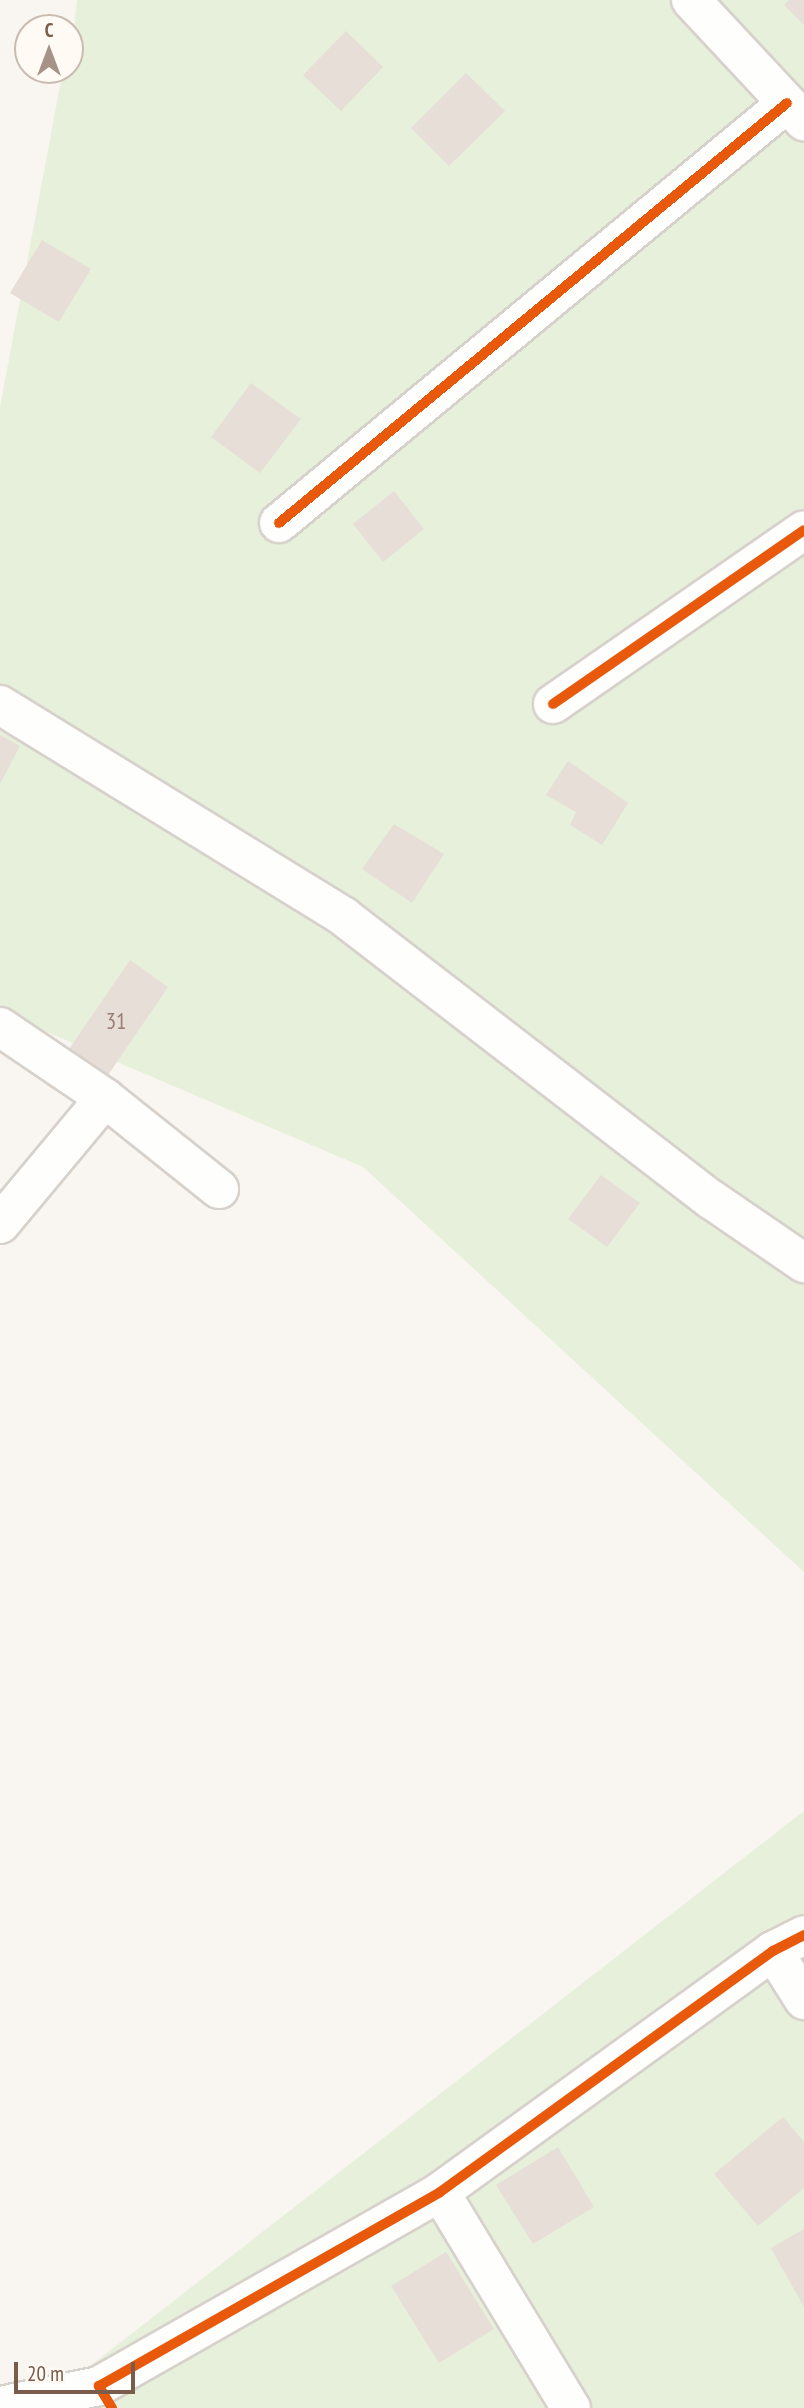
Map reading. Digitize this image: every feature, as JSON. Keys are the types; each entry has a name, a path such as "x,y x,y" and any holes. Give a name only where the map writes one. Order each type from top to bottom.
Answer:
{"street":[{"path":"279,523 795,112 691,0"},
{"path":"553,704 804,530"},
{"path":"0,705 344,917 712,1200 804,1263"},
{"path":"0,1027 105,1098 219,1189"},
{"path":"0,1224 105,1098"},
{"path":"0,2406 106,2397 440,2192 789,1943 804,2000"},
{"path":"440,2192 571,2408"}],"green space":[{"path":"77,0 804,0 804,1572 363,1167 0,1012 0,407 60,84 84,84 84,14 76,14"},
{"path":"804,1811 804,2408 36,2408"}],"building":[{"path":"789,0 804,0 804,25 784,5"},
{"path":"346,31 383,67 341,111 303,75"},
{"path":"466,73 505,111 449,166 411,128"},
{"path":"42,240 91,269 59,322 10,293"},
{"path":"251,383 301,419 260,473 211,437"},
{"path":"394,491 424,529 383,562 353,524"},
{"path":"0,735 20,746 0,784"},
{"path":"568,761 628,803 602,845 570,825 576,812 546,795"},
{"path":"394,824 444,854 412,903 362,869"},
{"path":"130,960 168,987 104,1081 65,1055"},
{"path":"601,1175 640,1203 607,1247 568,1219"},
{"path":"783,2117 804,2142 804,2188 758,2226 714,2174"},
{"path":"558,2147 594,2207 533,2244 496,2185"},
{"path":"804,2229 804,2307 771,2248"},
{"path":"446,2252 494,2329 439,2363 391,2286"}],"cycle path":[{"path":"279,523 787,103"},
{"path":"553,704 804,530"},
{"path":"112,2408 99,2386 440,2192 773,1951 804,1935"}]}
